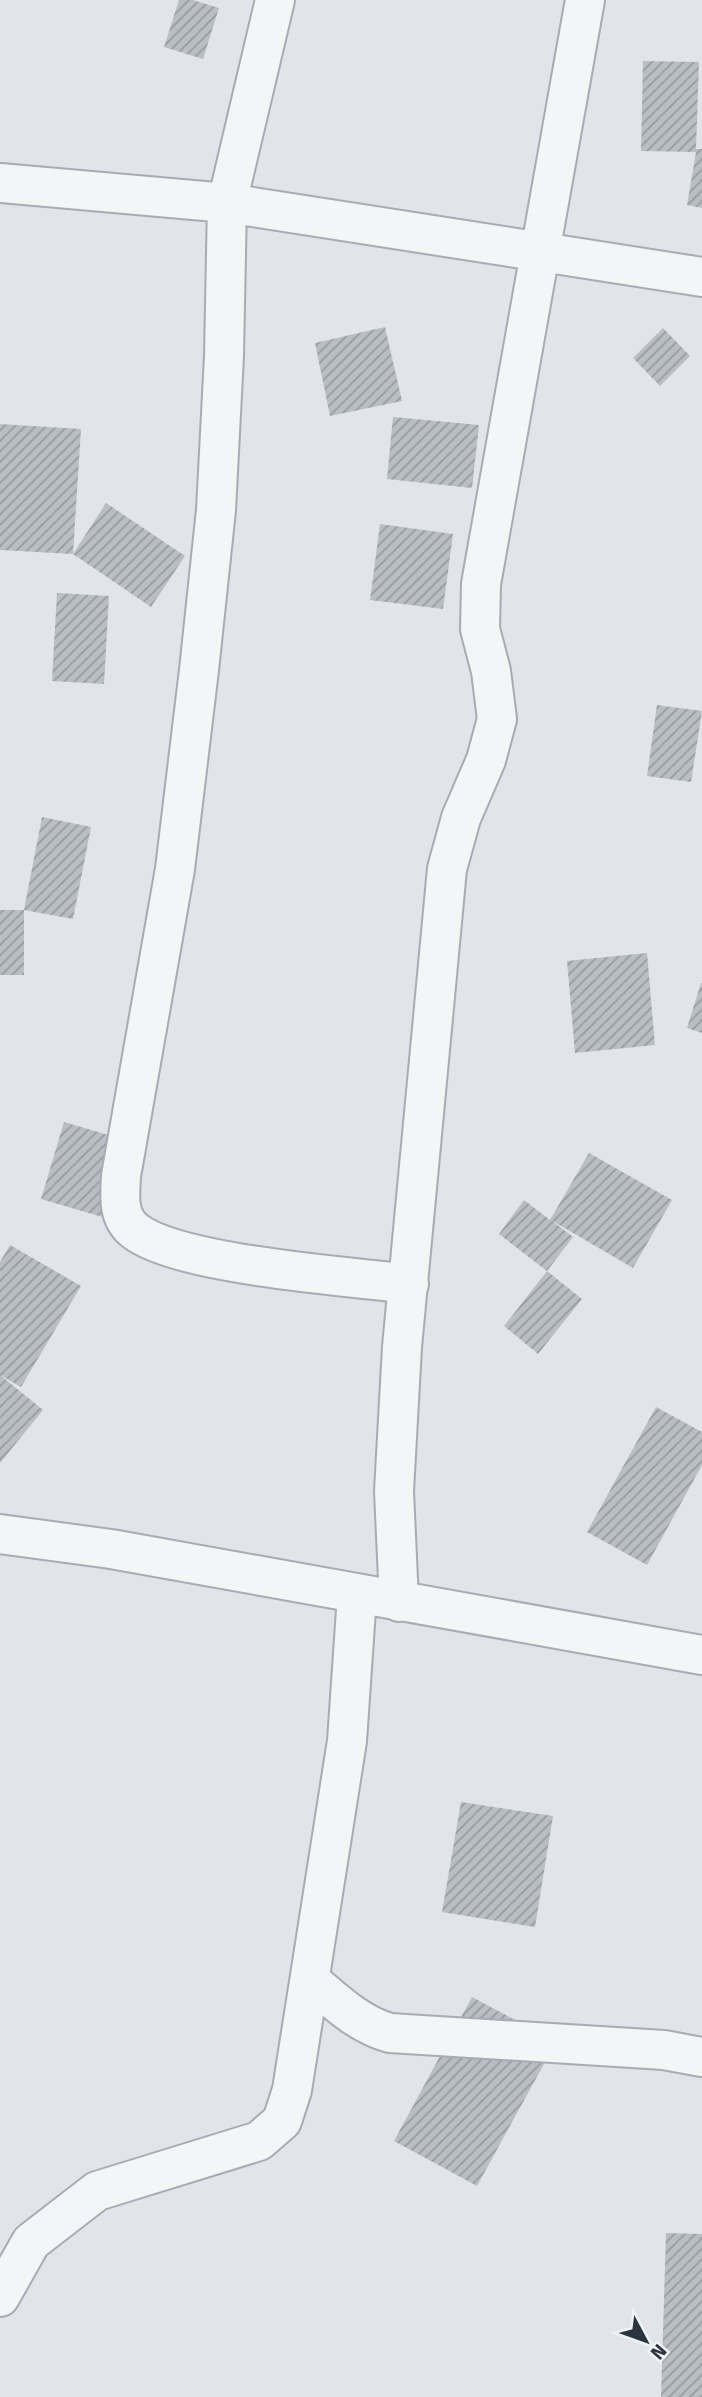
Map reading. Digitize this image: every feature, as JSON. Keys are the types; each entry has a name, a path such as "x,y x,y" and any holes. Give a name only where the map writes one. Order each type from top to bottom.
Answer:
{"street":[{"path":"275,0 226,203 225,356 216,510 175,869 121,1176 120,1208 133,1230 159,1245 250,1264 409,1284"},
{"path":"399,1602 394,1491 402,1347 447,869 461,818 486,760 497,719 491,671 480,629 481,584 585,0"},
{"path":"0,183 226,203 702,277"},
{"path":"0,1534 111,1549 702,1655"},
{"path":"0,2297 31,2242 97,2191 259,2141 282,2121 292,2090 347,1741 356,1595"},
{"path":"310,1980 356,2018 371,2027 390,2033 664,2050 702,2057"}],"building":[{"path":"179,0 193,0 219,8 203,59 164,47"},
{"path":"643,61 699,62 696,149 702,149 702,208 687,205 696,152 641,151"},
{"path":"385,327 402,401 330,416 315,343"},
{"path":"663,328 690,356 660,386 633,358"},
{"path":"393,417 479,425 472,488 387,479"},
{"path":"0,424 81,429 73,554 0,550"},
{"path":"106,503 185,556 151,607 73,554"},
{"path":"380,524 453,534 443,609 370,600"},
{"path":"57,593 109,596 104,684 52,681"},
{"path":"657,705 702,711 691,782 647,776"},
{"path":"42,817 91,827 73,919 24,910"},
{"path":"0,910 24,910 24,975 0,975"},
{"path":"647,953 655,1045 575,1053 567,961"},
{"path":"702,983 702,1033 687,1028"},
{"path":"64,1122 139,1144 116,1221 41,1199"},
{"path":"589,1153 672,1200 633,1268 551,1220 573,1237 547,1271 499,1234 524,1200 550,1220"},
{"path":"10,1245 81,1286 21,1387 0,1375 0,1262"},
{"path":"547,1271 582,1299 538,1354 504,1326"},
{"path":"0,1375 43,1410 0,1463"},
{"path":"656,1407 702,1432 702,1465 647,1565 587,1532"},
{"path":"461,1802 553,1816 535,1927 442,1912"},
{"path":"472,1997 556,2042 477,2186 394,2141"},
{"path":"666,2233 702,2234 702,2397 661,2397"}]}
